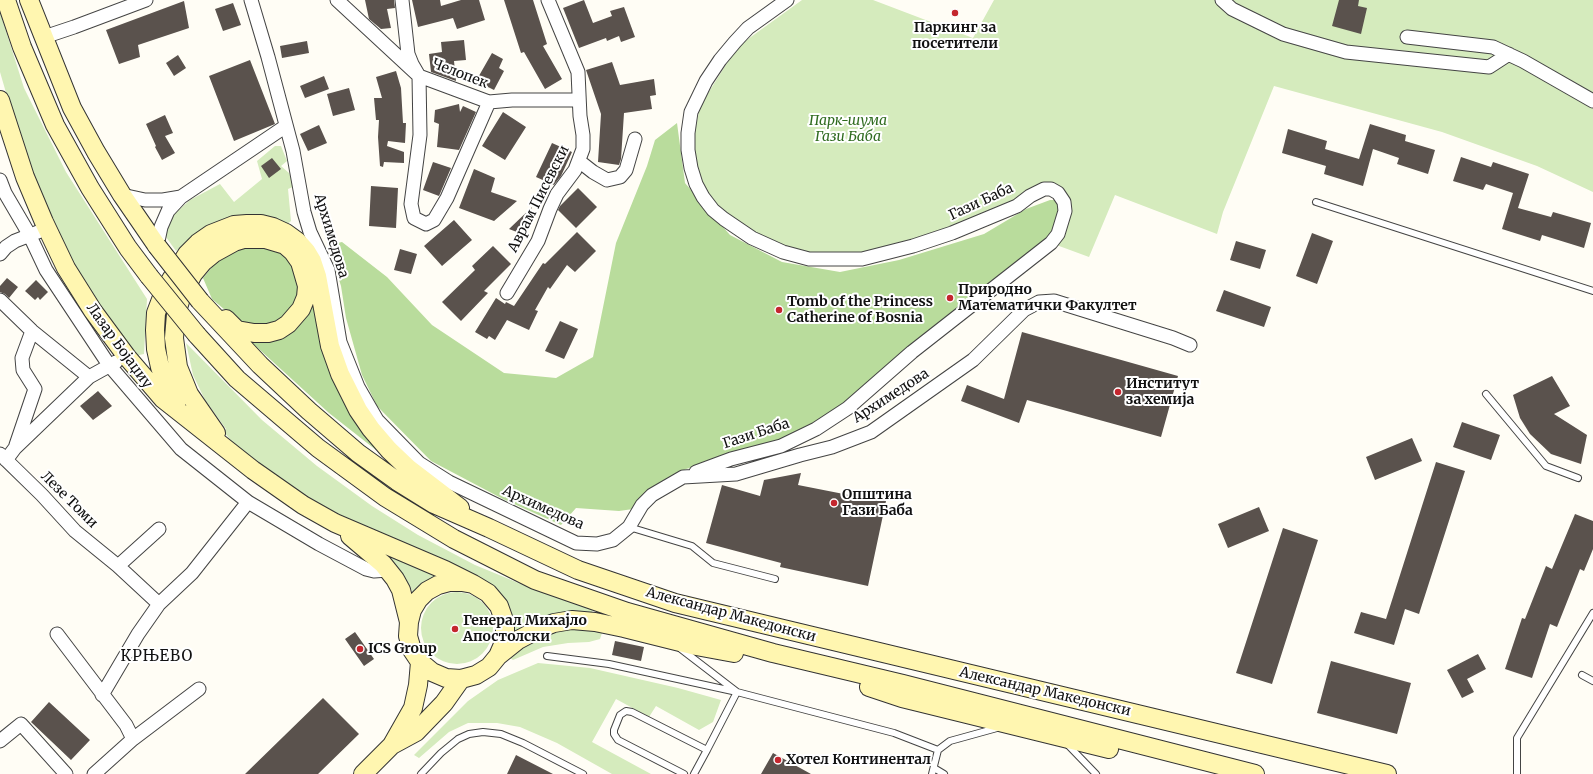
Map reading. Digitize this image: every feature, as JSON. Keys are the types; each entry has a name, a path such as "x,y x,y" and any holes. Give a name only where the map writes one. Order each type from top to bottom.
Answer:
{"street":[{"name":"Александар Македонски","path":"6,0 22,47 56,125 90,188 128,248 149,276 197,335 237,379 318,448 385,497 454,539 535,580 627,612 773,653 903,684 1255,774"},
{"name":"Александар Македонски","path":"29,0 72,108 96,152 122,195 157,246 200,301 260,365 309,411 358,453 397,481 434,504 578,570 675,603 1386,774"},
{"path":"44,37 146,0"},
{"name":"Архимедова","path":"251,0 293,151 304,212 310,232 328,270 340,342 358,387 377,420 419,463 449,482 576,543 597,544 614,540 629,527 642,505 652,496 683,477 736,474 832,447 871,432 973,360 1024,310 1039,302 1054,301 1173,338 1190,345"},
{"name":"Челопек","path":"337,0 340,5 419,76 489,102 512,100 578,100"},
{"path":"402,0 408,54 419,76 420,135 411,204 414,218 426,224 434,220 447,198 489,102"},
{"name":"Аврам Писевски","path":"507,293 538,241 545,220 557,194 575,170 583,149 583,135 578,100 578,72 548,0"},
{"name":"Гази Баба","path":"683,477 731,459 781,446 816,429 848,408 908,355 1051,243 1058,234 1065,211 1064,202 1058,193 1052,189 1044,190 1030,196 1017,206 989,219 913,246 862,259 809,259 783,252 752,238 724,220 703,198 694,179 688,150 688,133 691,112 706,81 720,60 735,42 748,28 787,0"},
{"path":"1222,0 1232,9 1283,34 1346,52 1489,67 1509,54"},
{"path":"1407,37 1487,45 1509,54 1593,101"},
{"path":"0,100 25,176 47,229 66,268 86,299 128,357 163,399 275,486 303,505 334,523 445,570 488,593 499,606 505,623 505,640 498,656"},
{"path":"157,246 161,227 168,211 181,197 286,126"},
{"path":"579,161 593,172 607,180 620,177 626,170 635,139"},
{"name":"Лазар Бојаџиу","path":"0,180 5,193 29,234 46,270 109,365 181,450 248,502 319,544 366,569 374,571 388,570"},
{"path":"122,195 145,200 163,200 181,197"},
{"path":"183,415 167,387 160,368 156,349 154,330 156,313 165,289 187,254 198,243 211,234 234,225 261,224 274,227 297,241 312,261 317,276 330,346 340,374 358,410 371,429 389,450 410,469 489,528"},
{"path":"0,254 6,247 15,241 29,234 47,229"},
{"path":"200,301 221,314 237,330 254,333 268,333 279,330 288,324 301,309 306,297 307,286 300,262 294,252 285,245 265,239 244,239 223,247 203,262 193,274 182,295 176,314 174,338 178,367 195,405 211,427 237,456"},
{"path":"0,300 32,331 89,377"},
{"path":"15,448 35,390 23,370 22,358 32,331"},
{"path":"3,457 15,448 89,377 109,365 128,357"},
{"name":"Лезе Томи","path":"3,457 42,495 75,531 118,566 159,604"},
{"path":"102,695 138,634 159,604 192,573 248,502"},
{"path":"334,523 388,570 401,590 409,622"},
{"path":"118,566 159,529"},
{"path":"473,584 449,582 438,585 427,591 418,600 412,610 408,636 412,650 420,662 432,672 446,678 461,679 476,675 488,667 498,656 518,640 539,628 554,623 572,620 595,622 738,654 758,655 773,653"},
{"path":"57,634 126,726 132,739"},
{"path":"363,774 392,745 413,708 418,685 420,662"},
{"path":"833,668 872,688 902,698 1211,774"},
{"path":"392,745 416,732 444,703 461,679"},
{"path":"94,774 132,739 199,689"},
{"path":"0,741 21,724 66,774"}],"lane":[{"path":"1316,202 1593,291"},
{"path":"1486,394 1546,466 1578,478"},
{"path":"629,527 692,546 713,563 775,579"},
{"path":"1517,774 1517,738 1593,613"},
{"path":"670,640 737,692"},
{"path":"547,656 609,664 737,692 894,734 938,750"},
{"path":"1582,676 1593,681"},
{"path":"694,774 737,692"},
{"path":"684,774 618,740 614,734 614,730 620,716 626,711 632,712 707,750"},
{"path":"944,774 933,771 938,750 950,741 983,731 1012,725"},
{"path":"421,774 458,739 469,734 483,732 502,734 523,743 583,774"},
{"path":"1060,738 1096,774"}],"green space":[{"name":"Парк-шума Гази Баба","path":"802,0 873,0 973,38 994,0 1593,0 1593,192 1537,166 1442,132 1274,86 1223,212 1217,234 1115,195 1089,257 1051,243 1065,211 1052,189 1017,206 862,259 791,253 724,218 697,185 691,152 700,106 737,47"},
{"path":"0,12 24,88 66,172 147,299 144,354 134,356 94,304 63,249 30,175 0,72"},
{"path":"677,123 685,183 730,235 782,262 840,272 899,260 984,234 1026,209 1050,200 1055,200 1060,207 1049,238 836,410 800,432 765,447 686,469 661,484 633,509 619,511 576,508 561,525 503,499 431,461 377,406 362,375 346,318 341,286 328,245 342,242 387,277 432,325 504,373 556,378 593,357 616,243 647,166 655,140"},
{"path":"275,146 281,146 287,161 281,166 289,173 295,186 288,189 291,221 285,226 200,231 176,251 166,237 168,224 172,216 190,200 220,184 234,202 262,179 257,161"},
{"path":"238,245 264,245 287,255 296,268 303,294 278,325 244,326 212,299 203,278 222,255"},
{"path":"313,295 329,363 341,398 363,431 379,448 376,450 329,413 249,340 286,333"},
{"path":"186,343 262,420 317,466 372,506 418,535 475,565 538,591 593,610 592,612 564,612 535,620 515,631 511,611 504,598 487,582 425,559 321,509 237,448 224,432 226,429 205,400 193,375"},
{"path":"378,551 440,576 413,594 410,586 403,577"},
{"path":"450,592 464,592 471,594 483,602 491,614 493,628 491,642 483,654 471,662 464,664 450,664 443,662 431,654 423,642 421,635 421,621 423,614 431,602 443,594"},
{"path":"584,627 603,630 600,639 589,642 568,643 543,647 513,660 510,658 523,645 552,630"},
{"path":"538,663 590,668 678,688 721,700 713,722 699,730 656,706 649,717 616,699 592,742 651,774 612,774 557,743 520,727 497,723 468,723 449,732 419,758 414,755 468,701 498,680"}],"building":[{"path":"365,0 394,0 395,8 387,9 391,28 381,29 369,19"},
{"path":"412,0 440,0 441,6 461,0 479,0 485,20 457,29 453,18 418,27"},
{"path":"504,0 533,0 547,44 543,46 562,79 545,89 524,52 521,53"},
{"path":"584,0 593,23 612,16 610,11 624,7 635,37 621,42 619,36 607,41 606,38 579,48 563,8"},
{"path":"1339,0 1359,0 1358,6 1367,8 1361,34 1332,26"},
{"path":"184,1 189,28 138,45 140,57 119,64 106,30"},
{"path":"233,3 241,25 223,31 215,9"},
{"path":"464,40 466,60 454,61 456,81 431,72 429,54 442,52 441,42"},
{"path":"307,41 309,53 282,58 280,46"},
{"path":"492,53 503,59 499,68 504,71 494,90 476,81"},
{"path":"178,55 186,68 174,76 166,63"},
{"path":"250,60 275,124 234,141 209,76"},
{"path":"612,62 620,85 654,79 656,95 650,96 652,109 624,113 621,159 619,165 598,162 601,114 586,70"},
{"path":"396,71 401,88 403,123 406,123 405,143 388,141 387,146 404,152 404,163 384,162 383,167 380,166 378,137 379,120 376,120 374,98 382,98 376,77"},
{"path":"324,76 329,89 305,98 300,86"},
{"path":"349,88 355,110 333,116 327,94"},
{"path":"459,104 460,112 463,106 476,112 459,150 437,147 439,124 434,122 435,110"},
{"path":"503,112 526,127 505,160 482,146"},
{"path":"165,115 173,133 165,136 175,153 162,160 146,124"},
{"path":"1370,124 1406,135 1405,141 1435,150 1428,174 1397,164 1399,158 1373,149 1363,186 1324,174 1326,166 1282,153 1288,129 1327,141 1325,149 1359,159"},
{"path":"319,125 327,143 308,151 300,134"},
{"path":"552,143 572,152 561,176 554,185 536,177"},
{"path":"1461,157 1491,167 1493,162 1529,174 1518,208 1551,217 1553,212 1591,223 1584,248 1542,235 1540,241 1502,229 1513,193 1486,184 1483,190 1453,181"},
{"path":"272,158 281,169 269,178 261,166"},
{"path":"433,162 451,168 439,196 423,190"},
{"path":"474,169 495,178 491,192 517,201 494,221 459,208"},
{"path":"371,186 398,188 396,228 369,226"},
{"path":"578,188 597,207 576,228 558,210 560,206"},
{"path":"532,207 522,234 509,229"},
{"path":"454,220 472,240 442,266 424,246"},
{"path":"577,232 596,251 575,272 567,265 550,289 548,287 535,310 538,311 529,330 507,320 495,340 489,336 487,339 475,332 496,298 505,304 506,302 514,306 543,263 545,264"},
{"path":"1312,233 1333,241 1317,284 1296,276"},
{"path":"1236,241 1266,250 1260,269 1230,260"},
{"path":"493,246 511,264 484,291 488,293 461,321 442,302 475,270 472,266"},
{"path":"400,249 417,254 411,274 394,270"},
{"path":"7,278 18,287 9,298 0,292 0,286"},
{"path":"36,280 48,292 40,300 38,297 35,300 25,291"},
{"path":"1224,290 1271,307 1264,327 1216,311"},
{"path":"560,321 578,329 564,359 545,351"},
{"path":"1022,332 1178,376 1161,437 1027,400 1019,423 961,401 967,385 1004,399"},
{"path":"1552,376 1570,406 1554,414 1587,435 1581,464 1551,454 1530,434 1520,418 1513,395"},
{"path":"98,391 112,406 93,420 80,406"},
{"path":"1462,422 1500,435 1491,460 1453,447"},
{"path":"1412,438 1422,461 1375,480 1366,457"},
{"path":"1436,462 1465,471 1419,614 1405,609 1394,645 1354,633 1361,612 1386,619"},
{"path":"801,473 798,485 886,501 868,586 780,567 781,563 706,543 722,485 760,496 764,480"},
{"path":"1259,507 1269,531 1228,548 1218,524"},
{"path":"1575,514 1593,521 1593,549 1584,571 1580,569 1557,627 1550,624 1532,678 1505,669 1522,618 1525,619 1546,566 1552,569"},
{"path":"1283,528 1318,540 1272,684 1236,673"},
{"name":"ICS Group","path":"355,632 374,659 364,666 345,639"},
{"path":"615,641 644,647 641,661 612,655"},
{"path":"1478,654 1486,669 1467,679 1474,692 1462,698 1447,670"},
{"path":"1331,661 1411,683 1397,734 1317,713"},
{"path":"323,698 359,734 318,774 245,774"},
{"path":"49,702 90,740 71,760 31,722"},
{"name":"Хотел Континентал","path":"773,753 811,774 761,774"},
{"path":"516,755 553,774 507,774"}],"place":[{"name":"Паркинг за посетители","path":"955,13"},
{"name":"Природно Математички Факултет","path":"950,298"},
{"name":"Tomb of the Princess Catherine of Bosnia","path":"779,310"},
{"name":"Институт за хемија","path":"1118,392"},
{"name":"Општина Гази Баба","path":"834,503"},
{"name":"Генерал Михајло Апостолски","path":"455,629"},
{"name":"ICS Group","path":"360,649"},
{"name":"Хотел Континентал","path":"778,760"}],"district":[{"name":"КРЊЕВО","path":"157,657"}]}
